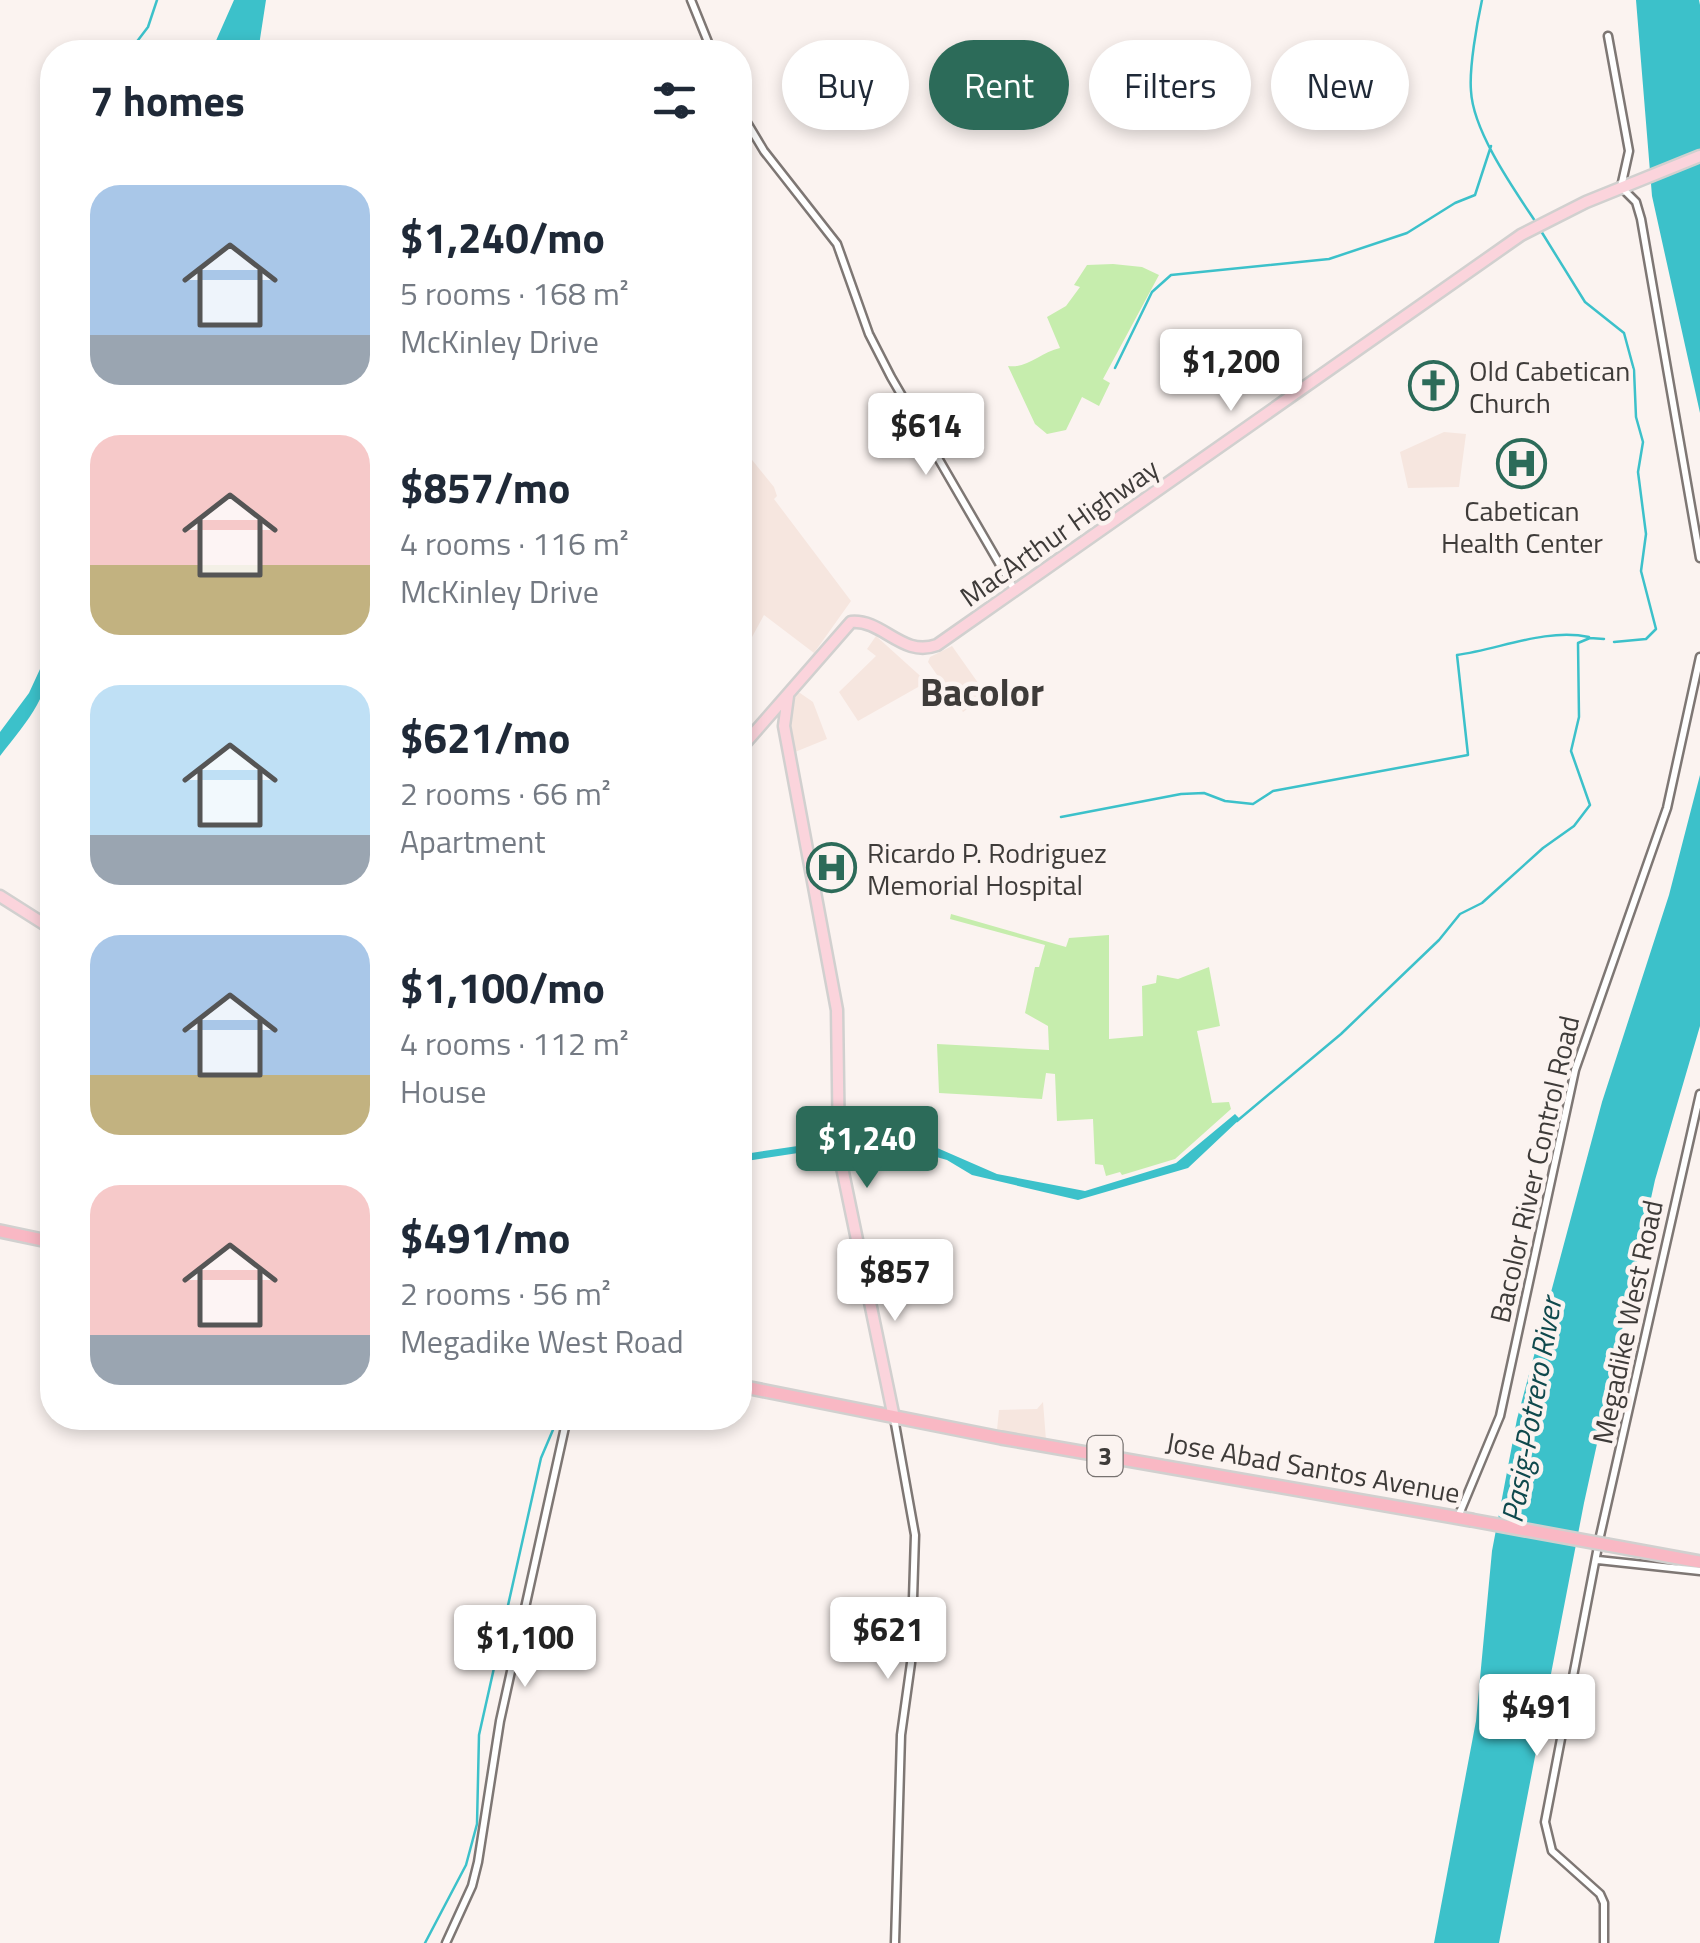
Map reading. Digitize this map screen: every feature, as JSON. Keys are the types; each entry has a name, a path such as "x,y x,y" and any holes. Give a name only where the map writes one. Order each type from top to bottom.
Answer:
{"highway":[{"path":"0,1231 40,1239"},
{"name":"Jose Abad Santos Avenue","path":"752,1388 894,1418 1700,1562"}],"main road":[{"name":"MacArthur Highway","path":"752,737 851,622 868,624 902,644 928,648 1521,235 1700,156"},
{"path":"788,695 784,726 837,1010 838,1145 894,1418"},
{"path":"765,724 775,722 784,726"},
{"path":"0,896 40,921"}],"street":[{"path":"691,0 707,40"},
{"path":"1608,36 1629,152 1625,186 1641,219 1700,558"},
{"path":"752,130 837,244 873,340 926,441 1015,590"},
{"name":"Bacolor River Control Road","path":"1464,1518 1500,1416 1578,1058 1667,808 1700,657"},
{"name":"Megadike West Road","path":"1604,1943 1604,1903 1600,1894 1552,1851 1545,1822 1600,1536 1700,1094"},
{"path":"894,1418 914,1536 911,1663 901,1735 896,1943"},
{"path":"446,1943 472,1886 478,1862 500,1720 564,1430"},
{"path":"1598,1560 1700,1571"}],"shaded area":[{"path":"1444,432 1466,434 1459,487 1408,488 1400,452"},
{"path":"752,460 774,487 774,499 851,601 814,653 764,615 752,637"},
{"path":"876,636 927,682 858,721 839,692 876,656 867,649"},
{"path":"952,646 981,687 981,699 963,712 928,662 930,657"},
{"path":"800,693 813,702 827,739 795,752 785,723 791,694"},
{"path":"1043,1402 1046,1440 997,1430 999,1410 1037,1409"}],"green space":[{"path":"1087,265 1142,267 1159,275 1103,379 1110,383 1099,406 1082,397 1066,430 1047,434 1035,424 1008,366 1021,365 1060,348 1047,317 1066,306 1080,287 1074,285"},
{"path":"951,914 1066,947 1069,938 1109,935 1109,1039 1143,1036 1142,986 1156,983 1157,975 1178,979 1209,967 1220,1026 1197,1031 1212,1103 1229,1102 1231,1109 1175,1159 1106,1176 1103,1165 1095,1164 1093,1119 1057,1121 1055,1074 1046,1073 1042,1099 939,1093 937,1044 1049,1050 1048,1026 1025,1013 1035,967 1039,967 1045,945 950,919"}],"water":[{"path":"234,0 266,0 260,40 216,40"},
{"path":"1636,0 1699,0 1700,5 1700,413 1652,196"},
{"path":"40,669 40,700 0,756 0,732 29,693"},
{"name":"Pasig-Potrero River","path":"1700,775 1700,1026 1655,1180 1584,1503 1499,1943 1434,1943 1476,1721 1492,1551 1517,1419 1602,1102 1669,895"},
{"path":"1235,1114 1240,1119 1188,1168 1078,1200 972,1175 947,1160 926,1154 844,1146 752,1160 752,1153 852,1138 935,1147 997,1174 1085,1191 1176,1163"}],"waterway":[{"path":"138,40 148,27 157,0"},
{"path":"1482,0 1471,70 1473,107 1496,159 1535,221"},
{"path":"1115,368 1152,292 1171,275 1329,259 1407,233 1475,195 1491,146"},
{"path":"1541,231 1585,302 1624,333 1634,370 1636,417 1643,442 1638,472 1646,534 1641,571 1656,629 1646,639 1614,642"},
{"path":"1061,817 1181,794 1204,793 1225,801 1253,804 1273,791 1468,755 1457,655 1540,637 1589,637"},
{"path":"1237,1121 1341,1034 1439,940 1460,914 1482,903 1543,848 1574,826 1590,805 1571,751 1579,717 1578,643 1590,638 1604,639"},
{"path":"425,1943 466,1865 477,1824 479,1735 541,1458 553,1430"}],"place":[{"name":"Old Cabetican Church","path":"1434,386"},
{"name":"Cabetican Health Center","path":"1522,463"},
{"name":"Ricardo P. Rodriguez Memorial Hospital","path":"832,868"}],"district":[{"name":"Bacolor","path":"982,692"}]}
